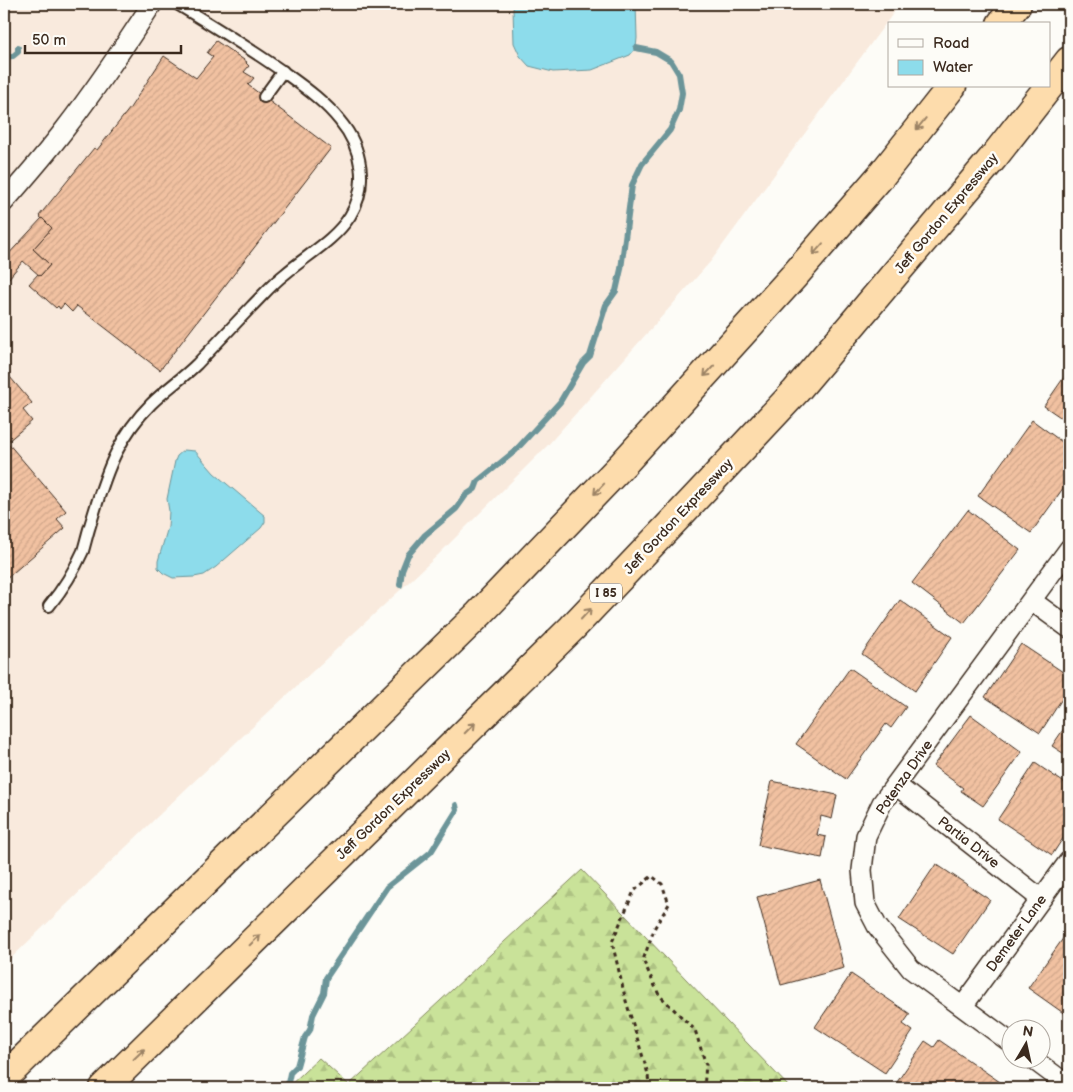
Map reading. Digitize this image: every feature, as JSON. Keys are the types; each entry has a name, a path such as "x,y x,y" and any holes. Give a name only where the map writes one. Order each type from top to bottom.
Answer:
{"highway":[{"path":"1004,22 1017,4"},
{"name":"Jeff Gordon Expressway","path":"1050,85 1069,61"},
{"path":"4,1078 478,614 623,464 794,276 880,177 950,88"},
{"name":"Jeff Gordon Expressway","path":"104,1088 572,628 685,509 796,391 993,158 1048,88"}],"street":[{"path":"4,202 65,129 152,4"},
{"name":"Potenza Drive","path":"1000,1034 911,969 877,926 865,903 862,870 866,836 882,803 1069,549"},
{"path":"1032,601 1069,628"},
{"name":"Partia Drive","path":"896,785 1042,899"},
{"name":"Demeter Lane","path":"963,1006 1069,861"},
{"path":"1047,1070 1069,1086"}],"lane":[{"path":"50,606 62,590 83,549 107,474 126,434 151,404 197,364 279,279 340,230 356,207 361,184 357,150 350,135 329,109 262,56 177,4"},
{"path":"264,97 283,71"}],"path":[{"path":"649,1088 648,1074 626,1001 612,942 634,891 652,876 662,884 669,904 655,927 643,960 659,995 695,1030 706,1064 704,1088"}],"shaded area":[{"path":"4,4 900,4 711,261 547,446 438,555 188,787 4,965"}],"green space":[{"path":"582,870 790,1088 287,1088 319,1058 349,1085"}],"water":[{"path":"515,4 636,4 636,48 630,55 592,70 553,72 529,66 520,56 514,43 513,9"},
{"path":"184,450 195,451 214,473 265,516 265,522 261,528 204,575 173,578 158,568 158,561 168,527 169,511 167,499 175,461 177,456"}],"building":[{"path":"216,41 247,62 249,66 244,72 254,78 248,85 331,148 160,370 77,306 72,312 64,304 60,309 58,306 56,308 29,284 50,265 33,249 52,228 39,216 94,148 97,150 130,108 164,56 196,78 213,57 207,53"},
{"path":"42,218 52,228 33,249 50,265 40,276 23,261 4,284 4,259"},
{"path":"4,370 32,403 23,410 32,421 7,442 66,511 57,519 65,528 6,579 4,576"},
{"path":"1069,370 1069,423 1044,406"},
{"path":"1032,420 1069,447 1069,480 1031,533 978,496"},
{"path":"968,510 1020,550 964,623 912,583"},
{"path":"900,600 952,637 915,691 862,654"},
{"path":"1021,644 1069,676 1069,688 1040,733 985,697"},
{"path":"850,668 906,707 891,728 886,724 846,779 796,744"},
{"path":"971,715 1022,752 983,806 961,791 963,788 933,766"},
{"path":"1069,721 1069,757 1052,746"},
{"path":"1035,763 1069,786 1069,829 1052,855 998,819"},
{"path":"772,781 837,795 832,819 821,816 817,835 826,837 822,858 758,845"},
{"path":"936,864 990,900 953,954 899,919"},
{"path":"820,880 844,968 781,985 757,897"},
{"path":"1069,930 1069,1017 1028,988"},
{"path":"851,974 910,1014 903,1024 913,1031 885,1073 815,1027"},
{"path":"939,1040 1000,1082 996,1088 900,1088 895,1085 925,1041 934,1047"}],"waterway":[{"path":"4,57 13,56 18,52 18,48"},
{"path":"400,585 402,570 408,555 425,535 456,509 466,495 475,489 478,481 515,451 560,402 583,363 590,356 606,305 616,291 621,269 632,185 642,164 670,130 679,110 682,93 679,74 671,61 656,52 636,48"},
{"path":"287,1088 290,1073 297,1066 305,1037 310,1030 313,1015 324,993 326,978 387,887 431,852 457,810 456,805"}]}
